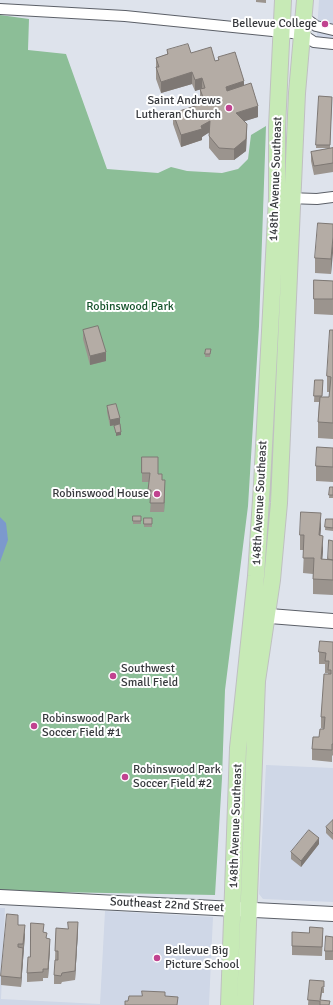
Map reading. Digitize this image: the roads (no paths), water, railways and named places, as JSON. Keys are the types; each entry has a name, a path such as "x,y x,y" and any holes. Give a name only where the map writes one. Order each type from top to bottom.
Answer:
{"main road":[{"name":"148th Avenue Southeast","path":"283,0 277,127 285,198"},
{"name":"148th Avenue Southeast","path":"293,0 294,24 302,34"},
{"name":"148th Avenue Southeast","path":"230,1005 241,909 257,681 260,616 279,503 285,198 305,0"},
{"name":"148th Avenue Southeast","path":"241,909 246,1005"}],"street":[{"path":"0,9 125,16 302,34 314,42 333,44"},
{"path":"304,17 316,26 333,30"},
{"path":"285,198 317,199 333,197"},
{"path":"260,616 333,621"},
{"name":"Southeast 22nd Street","path":"0,897 333,914"}],"water":[{"path":"0,517 6,523 8,540 0,562"}],"place":[{"name":"Bellevue College","path":"325,24"},
{"name":"Saint Andrews Lutheran Church","path":"229,108"},
{"name":"Robinswood House","path":"157,494"},
{"name":"Southwest Small Field","path":"113,676"},
{"name":"Robinswood Park Soccer Field #1","path":"34,726"},
{"name":"Robinswood Park Soccer Field #2","path":"125,777"},
{"name":"Bellevue Big Picture School","path":"157,958"}],"park label":[{"name":"Robinswood Park","path":"130,307"}]}
